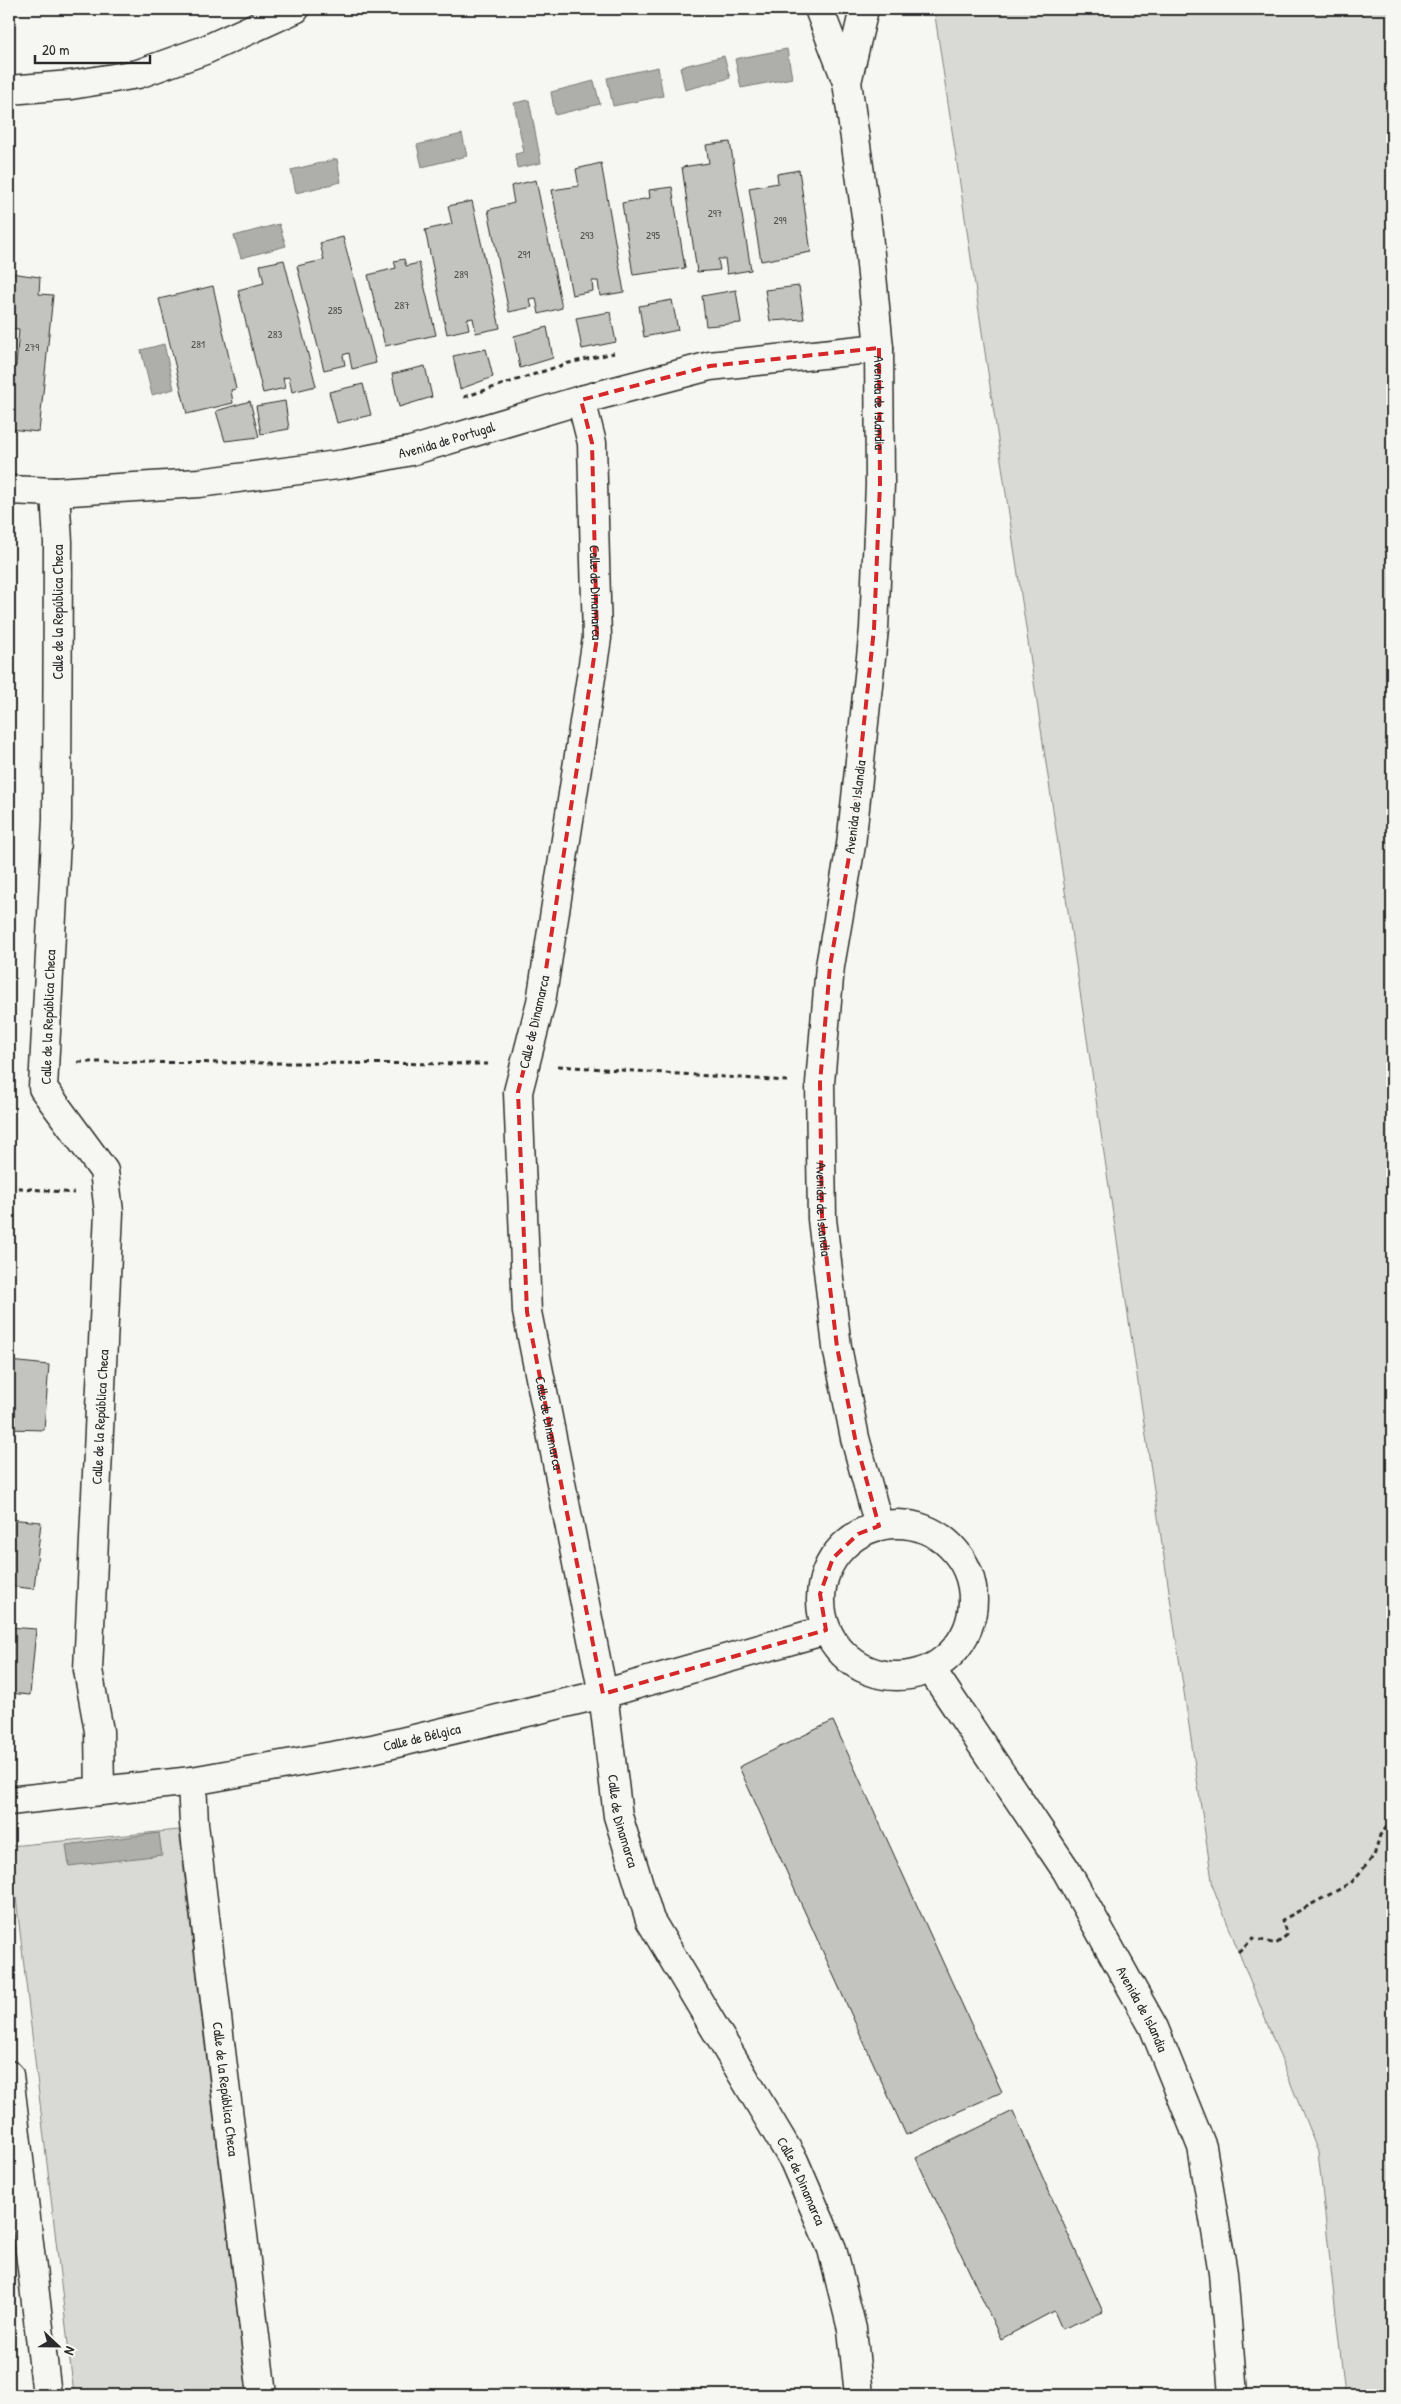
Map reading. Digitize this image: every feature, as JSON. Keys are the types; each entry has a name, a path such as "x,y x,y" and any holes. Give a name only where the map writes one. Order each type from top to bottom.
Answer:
{"street":[{"path":"9,90 71,85 138,74 205,50 295,9"},
{"name":"Avenida de Islandia","path":"819,9 847,82 867,224 878,348 880,484 874,629 851,845 830,966 820,1083 822,1219 837,1347 855,1438 879,1526"},
{"name":"Avenida de Islandia","path":"847,82 864,9"},
{"name":"Avenida de Portugal","path":"9,490 55,492 199,483 345,464 411,451 581,400 710,366 878,348"},
{"name":"Calle de Dinamarca","path":"581,400 592,443 597,638 541,1002 518,1092 526,1312 603,1694 618,1816 650,1920 794,2161 832,2249 852,2329 859,2395"},
{"name":"Calle de la República Checa","path":"55,492 58,542 57,820 43,1088 104,1171 107,1196 109,1222 88,1670 99,1731 100,1791"},
{"path":"909,1524 937,1535 957,1553 968,1573 973,1601 968,1627 954,1650 931,1669 902,1677 886,1677 870,1673 843,1655 826,1630 820,1594 825,1574 833,1558 858,1534 879,1526 909,1524"},
{"name":"Calle de Bélgica","path":"9,1800 192,1782 372,1749 603,1694 826,1630"},
{"name":"Avenida de Islandia","path":"931,1669 1066,1870 1154,2028 1202,2147 1224,2274 1233,2395"},
{"name":"Calle de la República Checa","path":"192,1782 194,1824 262,2395"},
{"path":"9,2075 47,2395"}],"path":[{"path":"459,398 569,363 622,352"},
{"path":"44,1062 525,1064 820,1083"},
{"path":"9,1187 107,1196"},
{"path":"1238,1952 1253,1938 1276,1944 1288,1935 1282,1920 1351,1883 1374,1856 1380,1835 1392,1821"}],"highlighted area":[{"path":"879,348 880,484 874,629 851,845 830,966 820,1083 822,1219 837,1347 855,1438 879,1526 858,1534 833,1558 820,1594 826,1630 603,1694 527,1312 518,1092 541,1002 597,638 592,443 581,400 710,366"}],"shaded area":[{"path":"934,9 1392,9 1392,2395 1345,2395 1318,2152 1213,1887"},
{"path":"787,49 792,78 741,88 735,59"},
{"path":"724,56 730,78 685,90 680,67"},
{"path":"658,67 663,96 613,106 607,78"},
{"path":"594,81 600,104 555,115 551,92"},
{"path":"529,100 541,163 517,168 515,154 524,152 514,103"},
{"path":"462,134 467,156 422,167 417,145"},
{"path":"337,159 341,182 296,193 291,170"},
{"path":"279,224 286,246 241,258 234,236"},
{"path":"164,344 174,389 152,395 141,350"},
{"path":"179,1830 247,2395 74,2395 10,1846"},
{"path":"159,1833 162,1855 69,1866 66,1845"}],"building":[{"path":"730,142 751,270 727,274 725,259 718,259 720,270 697,272 682,167 709,163 706,145"},
{"path":"601,163 624,292 600,296 598,281 592,281 593,291 572,295 552,190 579,186 576,169"},
{"path":"799,170 811,252 761,261 749,188 778,183 777,174"},
{"path":"536,180 562,308 539,314 536,298 529,299 532,307 509,312 488,210 514,203 511,186"},
{"path":"672,187 685,268 633,275 622,203 650,198 649,190"},
{"path":"472,201 500,328 476,333 473,318 467,319 469,329 447,334 425,230 452,224 448,206"},
{"path":"343,237 376,363 352,369 349,353 343,355 345,365 324,370 297,266 324,260 320,243"},
{"path":"404,259 406,266 419,263 436,335 385,346 368,275 396,268 394,261"},
{"path":"284,260 316,386 292,392 289,377 283,378 285,388 263,393 238,290 264,283 260,265"},
{"path":"10,273 40,277 39,294 53,295 39,432 9,429 9,365 16,366 19,329 9,328"},
{"path":"213,286 236,389 231,390 233,403 187,414 159,299"},
{"path":"799,286 804,319 770,321 765,290"},
{"path":"736,290 741,323 706,326 702,296"},
{"path":"672,300 678,330 644,337 639,306"},
{"path":"610,312 616,342 582,349 576,318"},
{"path":"547,327 553,358 520,368 514,336"},
{"path":"486,349 493,377 460,389 453,356"},
{"path":"425,366 432,397 399,407 392,374"},
{"path":"363,384 371,415 337,423 329,392"},
{"path":"250,401 259,437 225,441 216,411"},
{"path":"285,401 289,429 261,434 256,406"},
{"path":"9,1361 49,1365 44,1430 9,1429"},
{"path":"9,1519 41,1522 34,1589 9,1586"},
{"path":"9,1627 36,1629 30,1695 9,1693"},
{"path":"833,1721 1002,2092 906,2135 739,1767"},
{"path":"1013,2111 1103,2312 1062,2329 1054,2311 1001,2339 916,2158"}]}
